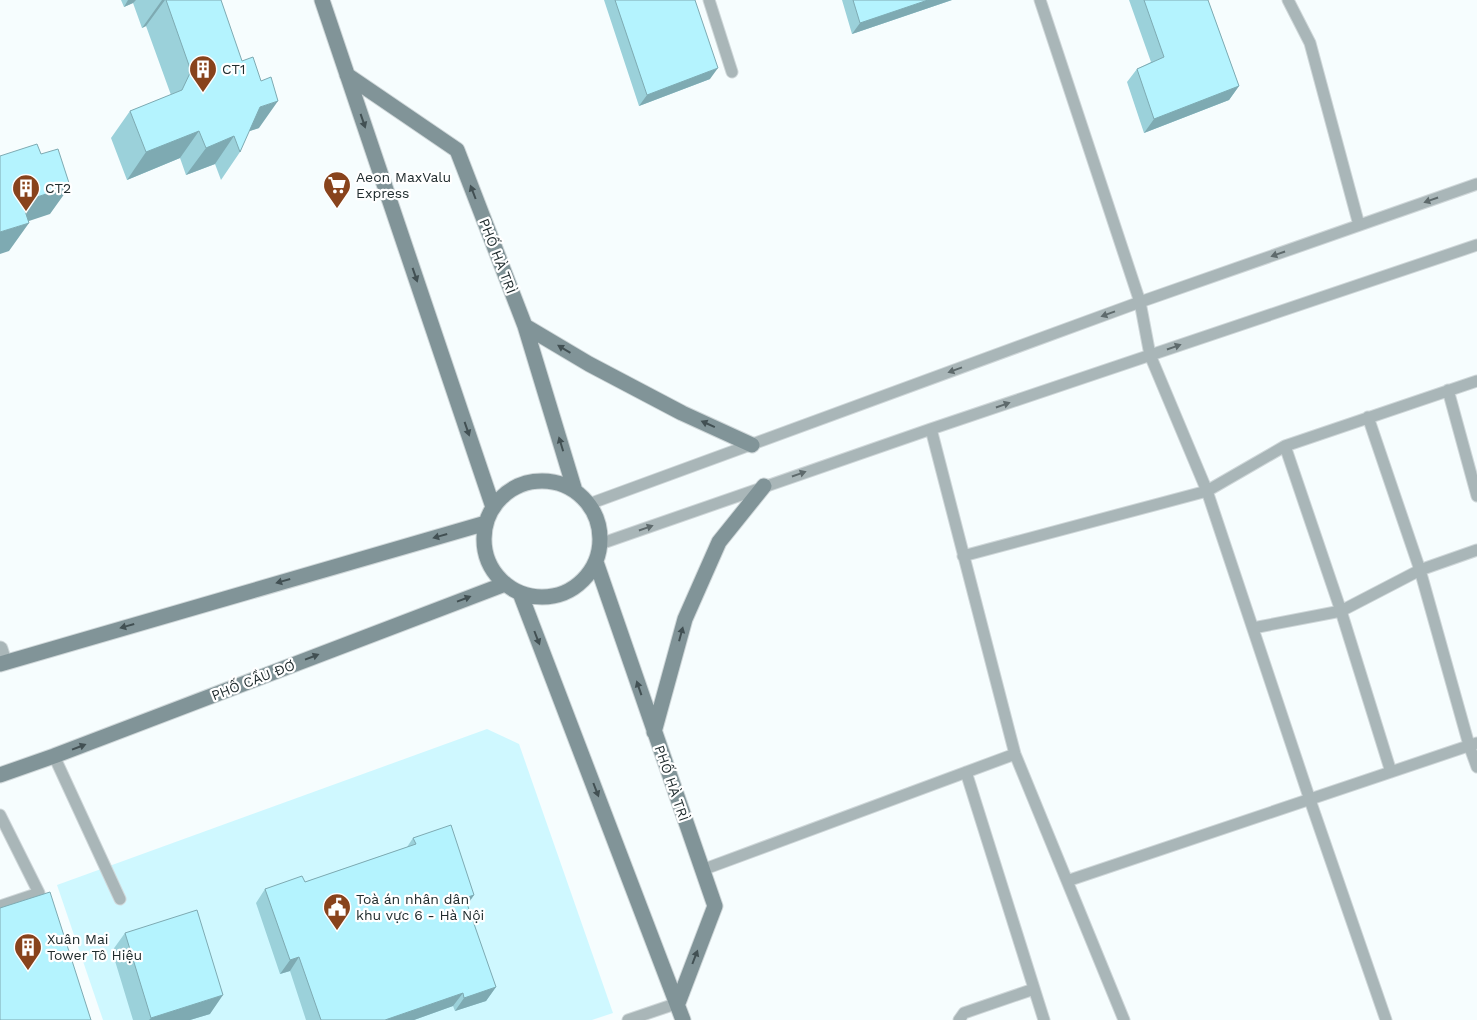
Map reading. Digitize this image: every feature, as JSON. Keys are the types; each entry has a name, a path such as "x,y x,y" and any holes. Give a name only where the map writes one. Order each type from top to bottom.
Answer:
{"street":[{"path":"322,0 493,507"},
{"name":"PHỐ HÀ TRÌ","path":"347,75 457,150 525,326 576,490"},
{"path":"525,326 589,364 682,413 752,444"},
{"path":"538,480 558,482 576,490 589,504 598,523 600,533 600,544 596,562 586,577 572,589 556,596 538,597 520,593 505,584 493,571 486,556 484,540 486,523 493,507 504,494 519,485 538,480"},
{"path":"654,732 685,619 719,542 764,486"},
{"path":"1,658 486,523"},
{"name":"PHỐ HÀ TRÌ","path":"596,562 715,906 678,1003"},
{"name":"PHỐ CẦU ĐƠ","path":"0,775 505,584"},
{"path":"520,593 683,1020"}],"lane":[{"path":"709,0 732,72"},
{"path":"1040,0 1140,302 1150,355 1207,491 1386,1020"},
{"path":"1288,0 1310,44 1359,225"},
{"path":"589,504 1140,302 1477,184"},
{"path":"600,544 931,429 1477,245"},
{"path":"963,556 1207,491 1285,446 1477,380"},
{"path":"1448,390 1477,496"},
{"path":"1368,418 1420,570 1473,744 1477,767"},
{"path":"931,429 1015,754 1124,1020"},
{"path":"1285,446 1341,611 1391,772"},
{"path":"1253,628 1341,611 1420,570 1477,550"},
{"path":"1067,881 1473,744"},
{"path":"702,870 1015,754"},
{"path":"54,756 120,899"},
{"path":"966,772 1044,1020"},
{"path":"0,815 39,893 0,906"},
{"path":"959,1020 964,1012 1034,989"},
{"path":"628,1020 678,1003"}],"shaded area":[{"path":"487,729 519,744 613,1013 592,1020 103,1020 57,885"}],"building":[{"path":"166,0 221,0 242,61 253,57 261,81 271,77 278,101 260,107 240,152 234,136 206,148 199,131 146,152 130,111 182,90 191,71"},
{"path":"615,0 695,0 718,68 647,95"},
{"path":"853,0 928,0 860,23"},
{"path":"1144,0 1208,0 1239,86 1154,119 1137,69 1164,57"},
{"path":"37,144 41,154 58,149 70,186 22,202 29,223 0,232 0,156"},
{"name":"Toà án nhân dân khu vực 6 - Hà Nội","path":"451,825 474,895 465,898 496,987 464,998 463,993 385,1020 321,1020 299,957 290,960 265,889 302,876 305,882 416,844 413,838"},
{"name":"Xuân Mai Tower Tô Hiệu","path":"50,892 91,1020 0,1020 0,908"},
{"path":"197,910 223,995 151,1018 125,933"}],"place":[{"name":"CT1","path":"203,93"},
{"name":"Aeon MaxValu Express","path":"337,209"},
{"name":"CT2","path":"26,212"},
{"name":"Toà án nhân dân khu vực 6 - Hà Nội","path":"337,931"},
{"name":"Xuân Mai Tower Tô Hiệu","path":"28,971"}]}
